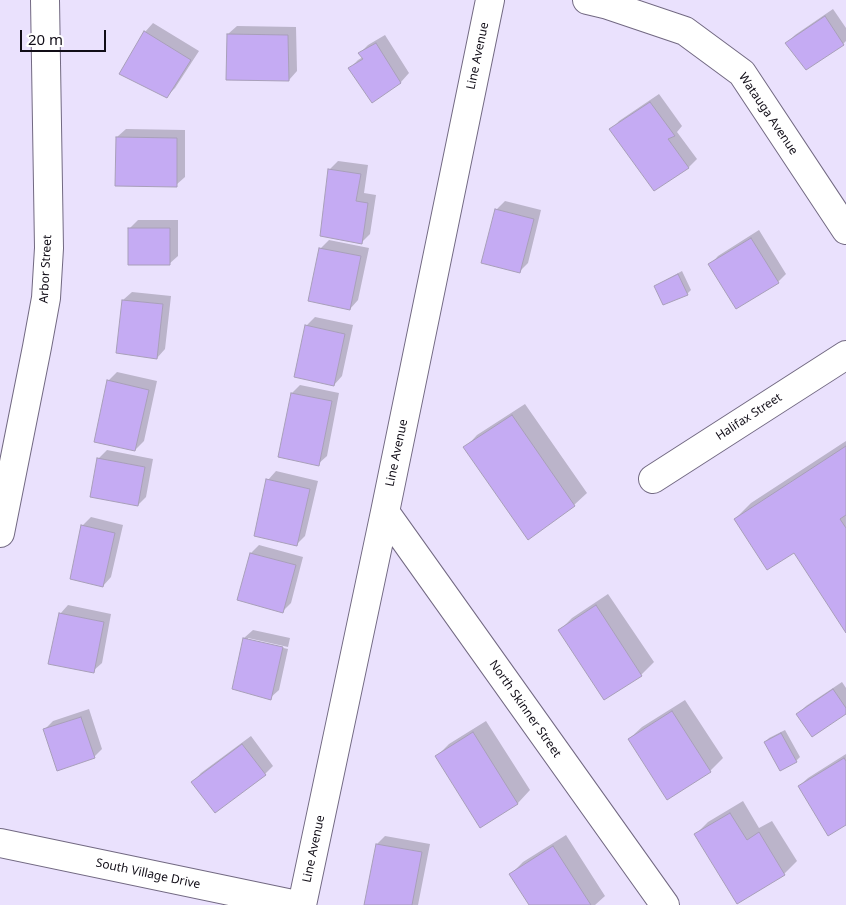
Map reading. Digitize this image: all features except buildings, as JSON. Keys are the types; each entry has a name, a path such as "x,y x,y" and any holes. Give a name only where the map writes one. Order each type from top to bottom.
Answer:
{"street":[{"name":"Arbor Street","path":"0,533 46,298 49,248 45,0"},
{"name":"Line Avenue","path":"302,905 490,0"},
{"name":"Watauga Avenue","path":"601,2 685,31 742,73 846,230"},
{"name":"Halifax Street","path":"653,479 846,356"},
{"name":"North Skinner Street","path":"385,512 665,905"},
{"name":"South Village Drive","path":"0,843 297,905"}]}
